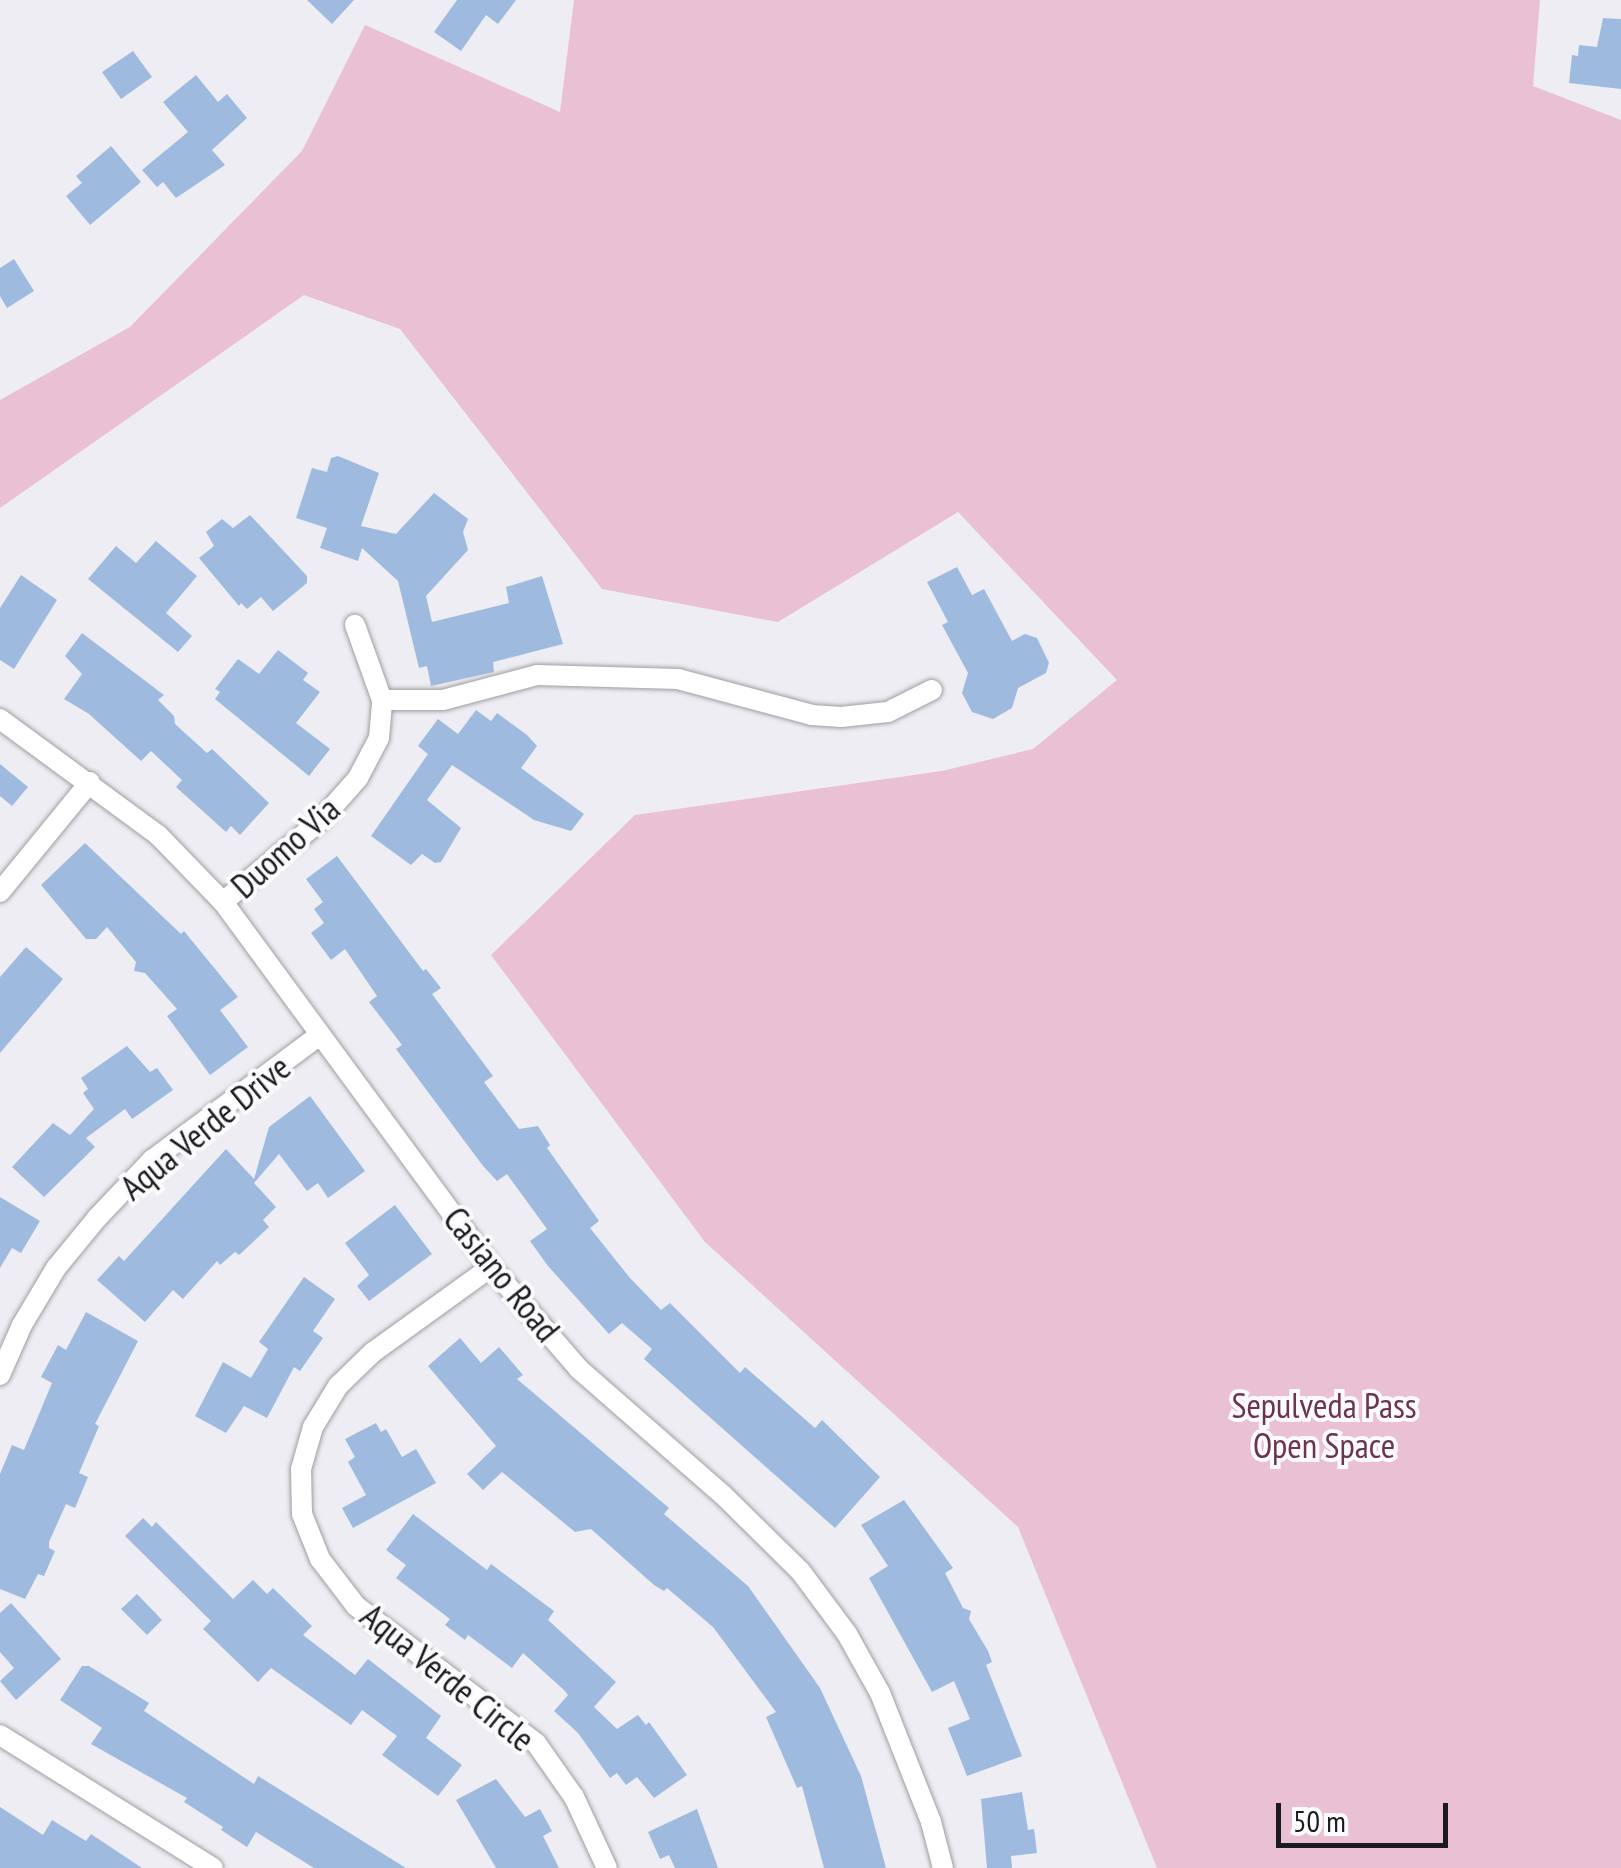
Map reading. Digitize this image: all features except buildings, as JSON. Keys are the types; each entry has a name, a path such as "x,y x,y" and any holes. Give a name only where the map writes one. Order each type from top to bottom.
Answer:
{"street":[{"name":"Duomo Via","path":"223,902 320,821 358,778 379,738 382,700 355,624"},
{"path":"382,700 443,700 537,676 678,679 812,715 841,717 888,712 932,690"},
{"name":"Casiano Road","path":"0,719 158,835 223,902 491,1268 580,1369 722,1494 801,1572 846,1634 880,1693 931,1822 942,1868"},
{"path":"0,892 90,782"},
{"name":"Aqua Verde Drive","path":"0,1375 56,1268 97,1218 152,1160 320,1035"},
{"name":"Aqua Verde Circle","path":"491,1268 373,1352 338,1386 314,1427 300,1469 302,1514 320,1558 356,1606 536,1743 574,1797 607,1868"},
{"path":"0,1735 213,1868"}],"green space":[{"name":"Sepulveda Pass Open Space","path":"574,0 1540,0 1533,86 1621,120 1621,1868 1157,1868 1018,1527 705,1242 491,955 635,815 942,771 1033,749 1117,680 958,512 778,622 602,589 400,329 304,295 0,508 0,400 130,327 302,151 365,25 560,112"}]}
